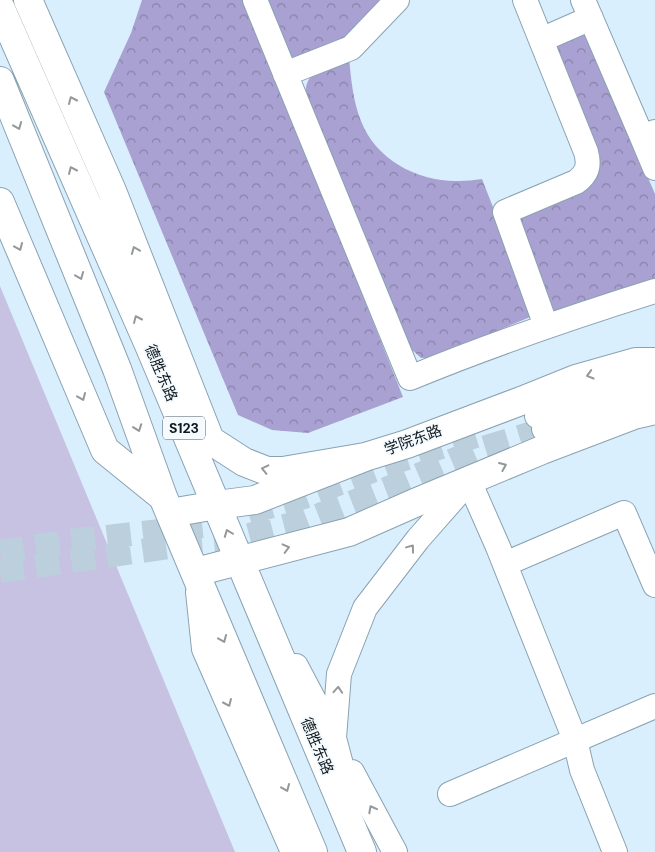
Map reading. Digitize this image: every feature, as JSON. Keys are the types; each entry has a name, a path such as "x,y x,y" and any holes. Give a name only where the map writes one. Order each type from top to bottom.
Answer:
{"main road":[{"path":"28,0 112,191 210,440 217,504"},
{"name":"德胜东路","path":"0,7 149,345 363,852"},
{"name":"S123","path":"0,81 117,369 167,505 313,852"},
{"path":"0,202 105,450 167,505"},
{"path":"117,369 136,384 150,379 149,345"},
{"name":"学院东路","path":"167,505 217,504 255,500 365,457 407,444 522,401 576,379 636,362 655,362"},
{"path":"196,572 349,532 469,481 634,415 655,410"},
{"path":"210,440 244,462 267,471 283,471 365,457"}],"street":[{"path":"255,0 410,378 460,357 546,326 655,291"},
{"path":"285,74 351,48 397,0"},
{"path":"525,0 588,159 588,169 584,177 505,212 546,326"},
{"path":"541,40 587,9 649,134 655,168"},
{"path":"655,376 628,382 540,423 655,396"},
{"path":"363,852 334,738 339,674 366,608 418,539 469,481 505,564 575,740 582,770 615,852"},
{"path":"505,564 624,512 655,585"},
{"path":"239,561 395,852"},
{"path":"196,572 204,649 293,852"},
{"path":"450,794 655,706"}],"shaded area":[{"path":"0,286 235,852 0,852"}],"green space":[{"path":"142,0 245,0 403,397 308,433 272,430 238,415 104,92 131,33"},
{"path":"266,0 380,0 349,39 301,58 294,58 289,54"},
{"path":"582,34 588,38 655,194 655,279 554,311 519,216 588,187 555,51 559,44"},
{"path":"349,57 354,98 358,113 368,135 377,147 400,166 428,178 459,181 482,179 535,315 436,358 421,358 411,349 306,96 306,87 313,74 319,69"}],"tunnel":[{"path":"0,571 169,547 218,543 304,521 386,489 477,450 542,430"},
{"path":"0,552 70,541 203,526 304,497 401,460 476,436"}]}
